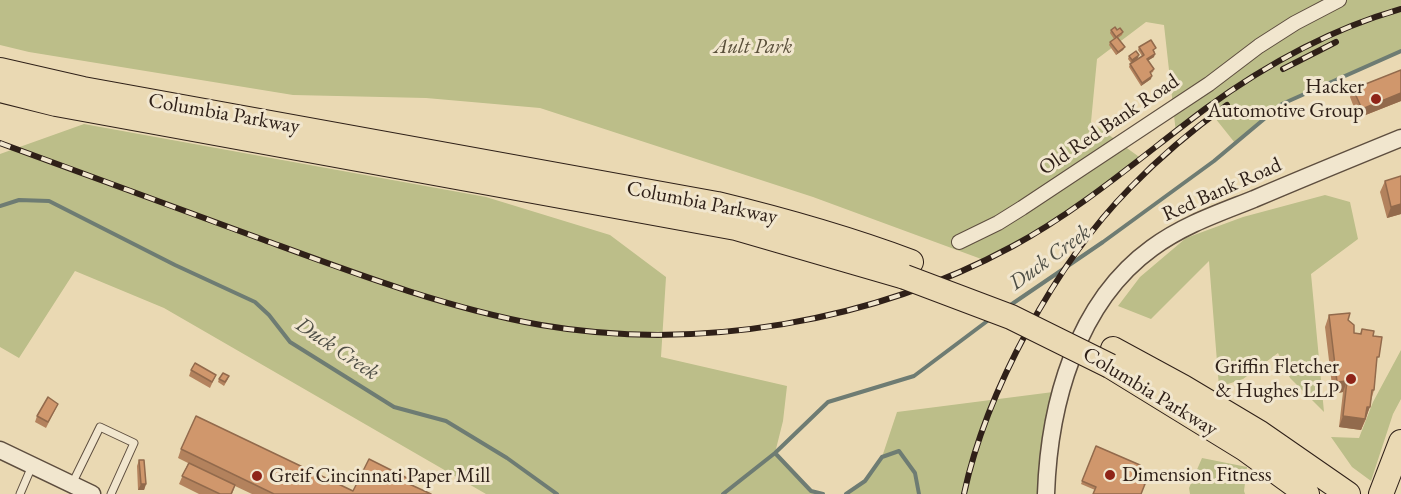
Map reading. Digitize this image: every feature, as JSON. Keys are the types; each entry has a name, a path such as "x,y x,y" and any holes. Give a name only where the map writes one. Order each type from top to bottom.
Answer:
{"highway":[{"name":"Columbia Parkway","path":"0,70 83,89 717,204 795,222 857,242 908,269"},
{"name":"Columbia Parkway","path":"0,90 56,104 736,228 908,269 1050,318 1245,449 1307,494"},
{"name":"Columbia Parkway","path":"1112,358 1184,387 1260,433 1345,491"},
{"path":"1381,494 1401,442"},
{"path":"1392,494 1401,470"}],"street":[{"name":"Old Red Bank Road","path":"959,242 999,223 1072,176 1151,116 1209,84 1259,46 1295,23 1339,0"},
{"name":"Red Bank Road","path":"1046,494 1051,435 1066,374 1089,320 1100,302 1135,262 1151,248 1191,224 1401,138"},
{"path":"0,450 92,494"}],"lane":[{"path":"72,484 100,427 134,443 111,494"},
{"path":"20,494 32,465"}],"green space":[{"name":"Ault Park","path":"0,0 1401,0 1401,51 1282,104 1235,143 1207,108 1176,133 1164,25 1146,22 1097,59 1091,122 1142,159 1054,222 984,260 813,197 540,108 426,98 293,95 29,52 0,45"},
{"path":"84,124 486,197 610,235 666,277 661,357 787,386 783,421 775,453 810,491 823,494 486,494 164,308 75,271 19,358 0,347 0,154"},
{"path":"1325,195 1350,202 1358,239 1311,274 1324,412 1290,378 1278,353 1243,379 1219,387 1209,261 1151,319 1118,306 1140,277 1186,238 1243,217"},
{"path":"1401,350 1401,399 1393,414 1371,481 1352,467 1331,437 1359,438 1373,402"},
{"path":"1061,391 1046,494 846,494 865,481 882,457 897,412"},
{"path":"1202,458 1247,467 1245,494 1190,494 1189,488"}],"building":[{"path":"1115,27 1117,30 1120,28 1123,32 1116,37 1111,30"},
{"path":"1117,37 1125,47 1118,52 1110,42"},
{"path":"1151,40 1156,48 1153,50 1155,54 1147,59 1154,69 1150,72 1152,76 1142,83 1130,64 1144,55 1139,47"},
{"path":"1136,51 1139,55 1132,60 1129,56"},
{"name":"Hacker Automotive Group","path":"1401,70 1401,93 1362,109 1353,89"},
{"path":"1401,176 1401,204 1391,207 1385,181"},
{"name":"Griffin Fletcher & Hughes LLP","path":"1350,313 1348,320 1354,325 1354,333 1361,334 1362,329 1374,331 1373,336 1382,337 1379,357 1377,357 1374,390 1372,390 1370,407 1367,407 1365,419 1343,416 1347,381 1337,382 1329,315"},
{"path":"195,363 216,375 212,382 191,370"},
{"path":"223,373 229,376 225,382 219,379"},
{"path":"48,397 58,404 48,422 37,416"},
{"path":"196,416 353,491 369,459 409,479 407,483 431,494 274,494 181,449"},
{"name":"Dimension Fitness","path":"1096,446 1140,465 1134,480 1145,484 1141,494 1093,494 1096,487 1082,481"},
{"path":"139,460 144,460 146,484 141,484"},
{"path":"189,463 235,485 231,494 220,494 182,476"}],"waterway":[{"name":"Duck Creek","path":"1009,306 1103,242 1214,161 1282,104 1401,51"},
{"name":"Duck Creek","path":"0,206 19,200 49,201 175,265 255,302 269,315 290,342 394,407 446,421 507,458 557,494"},
{"name":"Duck Creek","path":"723,494 775,453 828,402 914,376 990,319"},
{"path":"846,494 865,481 882,457 899,451 915,473 919,494"},
{"path":"775,453 811,491 823,494"}],"railway":[{"path":"0,143 332,265 470,309 541,325 601,332 661,335 722,332 783,324 844,312 902,294 959,272 1013,246 1064,215 1227,93 1274,64 1349,27 1401,9"},
{"path":"1283,69 1336,42"},
{"path":"964,494 974,454 1007,372 1027,330 1076,253 1103,218 1141,177 1177,144 1227,105"}],"place":[{"name":"Hacker Automotive Group","path":"1376,99"},
{"name":"Griffin Fletcher & Hughes LLP","path":"1351,379"},
{"name":"Dimension Fitness","path":"1110,475"},
{"name":"Greif Cincinnati Paper Mill","path":"257,476"}]}
